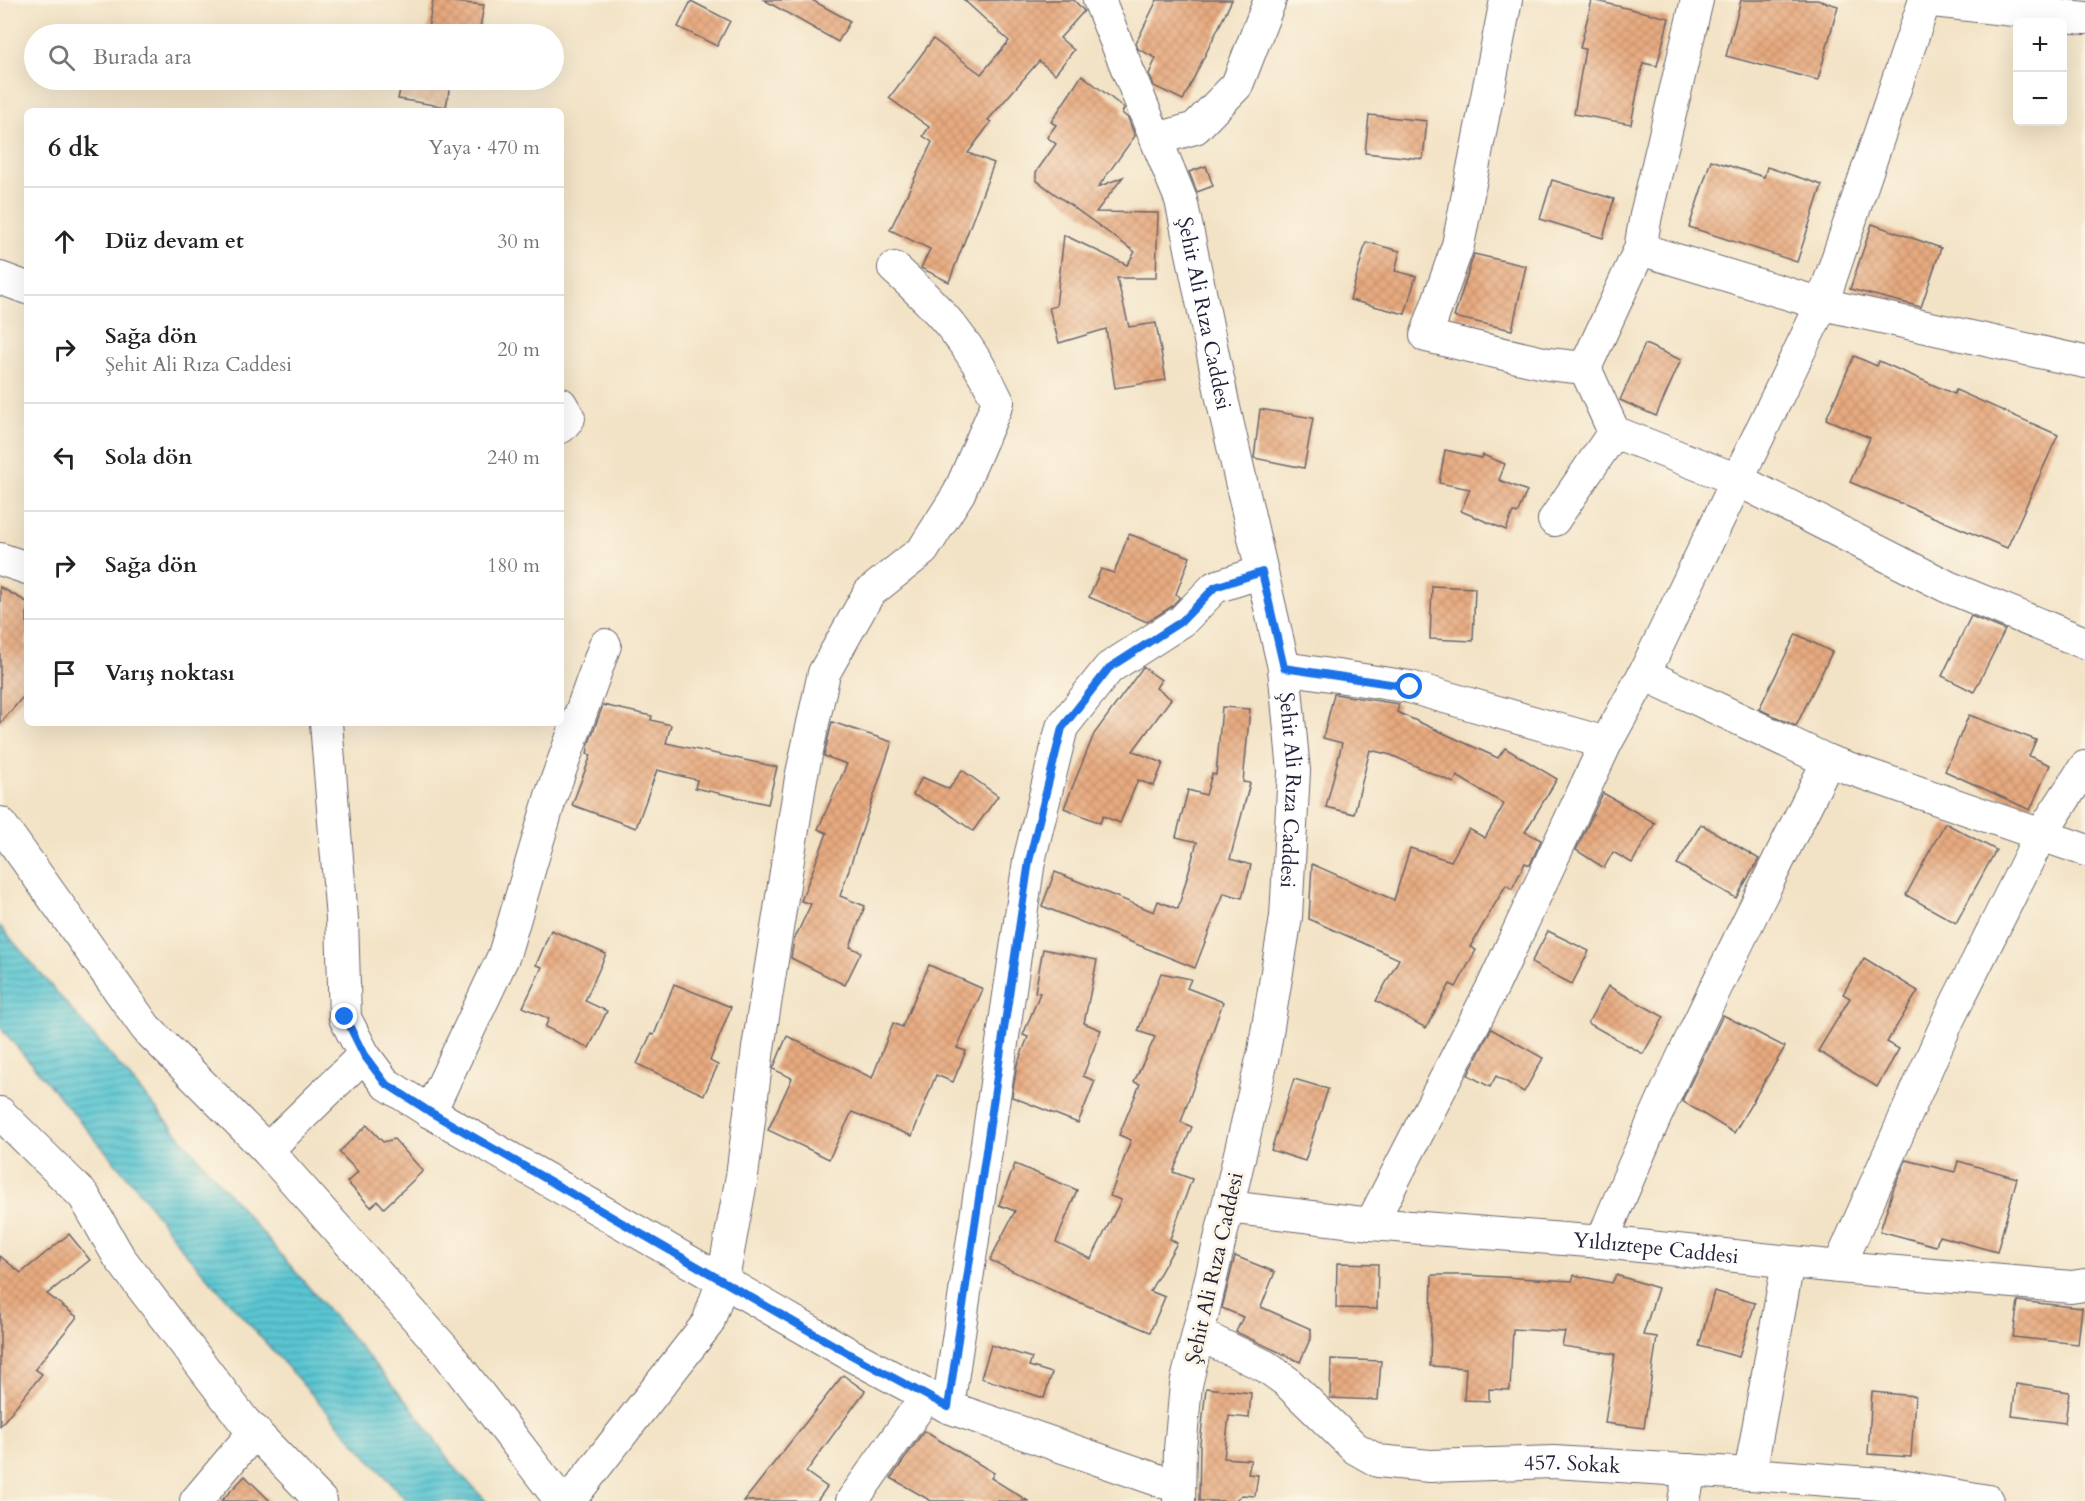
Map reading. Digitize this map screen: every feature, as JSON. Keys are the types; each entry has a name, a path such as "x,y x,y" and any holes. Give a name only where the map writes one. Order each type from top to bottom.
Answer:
{"street":[{"name":"Şehit Ali Rıza Caddesi","path":"1099,0 1158,139 1181,200 1223,403 1284,668 1294,771 1286,917 1264,1051 1186,1385 1179,1494"},
{"path":"1158,139 1195,128 1237,85 1270,0"},
{"path":"1506,0 1458,245 1426,336 1548,364 1585,368"},
{"path":"1697,0 1640,249 1585,368 1614,432 1738,480 1948,587 2085,643"},
{"path":"1371,1224 1494,984 1606,743 1644,674 1822,304 1925,0 2085,18"},
{"path":"1640,249 1822,304 2084,359"},
{"path":"569,1501 708,1323 723,1279 742,1176 758,1048 801,778 824,673 869,593 923,550 959,493 998,402 981,364 933,302 894,268"},
{"path":"0,278 24,287"},
{"path":"564,409 570,418 564,424"},
{"path":"1554,520 1614,432"},
{"path":"0,559 24,567"},
{"path":"852,1501 937,1401 1029,861 1062,728 1109,668 1182,621 1215,587 1262,572"},
{"path":"430,1112 504,955 551,796 605,645"},
{"path":"1284,668 1410,687 1606,743"},
{"path":"1644,674 1828,761 2085,850"},
{"path":"326,726 342,919 345,1017 364,1055 385,1083 430,1112 723,1279 851,1355 937,1401 1179,1494"},
{"path":"1602,1242 1636,1158 1700,1017 1828,761"},
{"path":"1839,1267 1949,1018 2040,836 2085,767"},
{"path":"0,823 146,1028 267,1150 445,1350 561,1501"},
{"path":"267,1150 364,1055"},
{"path":"0,1113 84,1196 119,1257 255,1431 321,1501"},
{"name":"Yıldıztepe Caddesi","path":"1228,1207 1371,1224 1602,1242 1839,1267 2071,1287 2085,1285"},
{"path":"1750,1474 1788,1262"},
{"name":"457. Sokak","path":"1198,1334 1265,1366 1286,1381 1355,1448 1378,1461 1430,1466 1554,1462 1690,1470 1750,1474 1893,1493 1988,1501"},
{"path":"196,1501 255,1431"},
{"path":"1684,1501 1690,1470"}],"water":[{"path":"0,926 417,1414 453,1466 486,1501 407,1501 182,1249 136,1187 0,1027"}],"building":[{"path":"433,0 484,5 481,24 429,24"},
{"path":"764,0 812,0 850,21 838,42"},
{"path":"964,0 1074,0 1084,11 1060,38 1074,50 1055,74 1039,61 988,120 991,122 968,153 994,163 949,282 921,268 930,249 890,230 932,142 923,136 929,127 889,98 933,39 981,74 1009,41"},
{"path":"1157,0 1232,0 1183,100 1154,86 1149,74 1156,58 1138,49 1136,43"},
{"path":"1592,0 1669,18 1657,66 1643,63 1631,124 1574,114 1585,49 1580,48"},
{"path":"1741,0 1817,0 1838,6 1818,80 1726,56"},
{"path":"691,1 730,21 717,46 678,27"},
{"path":"1082,75 1124,108 1122,113 1128,118 1135,136 1098,187 1123,177 1096,212 1158,213 1156,278 1117,278 1129,327 1156,323 1166,380 1115,388 1106,329 1059,343 1049,308 1056,306 1064,235 1127,265 1135,252 1036,180 1036,172 1056,144 1047,137 1056,125 1051,122"},
{"path":"400,90 449,90 446,107 398,99"},
{"path":"1369,115 1427,121 1423,159 1365,153"},
{"path":"1711,160 1764,177 1767,167 1822,185 1797,262 1689,227"},
{"path":"1206,166 1213,186 1197,192 1189,172"},
{"path":"1552,180 1614,199 1603,238 1540,219"},
{"path":"1872,224 1941,248 1921,307 1850,289"},
{"path":"1366,242 1400,251 1395,271 1416,276 1405,314 1350,300"},
{"path":"1474,254 1526,266 1512,330 1454,317"},
{"path":"1645,344 1681,360 1656,416 1620,400"},
{"path":"1854,356 1877,366 1879,361 1954,394 1956,390 2058,435 2007,548 1850,482 1870,438 1826,419"},
{"path":"1260,409 1313,418 1304,468 1254,458"},
{"path":"1445,450 1482,458 1483,455 1505,464 1499,480 1527,491 1517,514 1513,512 1506,530 1461,511 1470,489 1439,483"},
{"path":"1129,534 1190,557 1176,594 1180,597 1171,607 1147,622 1089,597 1101,569 1114,573"},
{"path":"1432,586 1475,588 1473,641 1430,639"},
{"path":"0,587 24,600 24,696 0,724"},
{"path":"1971,616 2005,630 1974,692 1942,676"},
{"path":"1796,634 1832,652 1796,726 1759,709"},
{"path":"1143,667 1161,680 1156,688 1171,699 1133,751 1163,763 1154,786 1138,780 1120,823 1103,816 1100,823 1064,808 1094,734"},
{"path":"1334,694 1399,704 1397,712 1498,758 1505,748 1557,779 1525,832 1541,840 1530,865 1525,863 1512,889 1506,885 1470,947 1476,950 1456,987 1450,984 1426,1028 1376,1001 1399,959 1309,919 1312,864 1394,900 1410,848 1451,861 1469,829 1485,838 1504,804 1457,776 1454,783 1391,755 1370,750 1354,814 1326,807 1342,743 1323,738"},
{"path":"603,705 652,716 651,720 671,725 666,743 777,767 768,804 695,788 697,780 657,770 636,828 572,805 591,755 587,754 589,743"},
{"path":"1222,707 1250,709 1243,782 1250,783 1230,859 1251,865 1242,898 1224,893 1195,968 1042,906 1055,872 1154,912 1158,901 1178,909 1197,842 1176,837 1188,790 1206,795 1212,774 1216,775"},
{"path":"1969,715 2036,740 2029,756 2050,765 2030,810 1945,771"},
{"path":"832,722 892,742 840,896 865,906 850,947 861,952 845,985 791,958 794,940 811,904 801,901 827,833 818,829 847,764 824,756"},
{"path":"962,770 998,796 973,831 941,808 913,795 922,777 949,789"},
{"path":"1603,793 1655,823 1632,863 1613,852 1604,868 1576,850"},
{"path":"1945,823 1996,850 1956,923 1906,895"},
{"path":"1701,824 1759,859 1736,898 1677,864"},
{"path":"551,930 606,954 585,1001 607,1011 589,1048 545,1027 549,1019 523,1007 542,967 536,965"},
{"path":"1548,931 1589,951 1572,984 1531,963"},
{"path":"1043,949 1097,960 1084,1023 1101,1030 1083,1076 1095,1081 1078,1123 1012,1097 1017,1065 1028,1037 1023,1035 1040,993 1035,992"},
{"path":"1864,958 1918,991 1887,1042 1899,1049 1877,1087 1818,1051 1850,998 1843,994"},
{"path":"929,965 983,989 957,1048 966,1051 953,1082 936,1075 912,1136 852,1112 829,1159 768,1130 792,1078 773,1069 787,1036 872,1078 893,1023 902,1027"},
{"path":"1161,973 1191,979 1187,988 1223,1002 1181,1122 1192,1127 1173,1172 1192,1179 1170,1239 1177,1243 1150,1291 1165,1297 1150,1332 1062,1295 990,1260 1015,1211 999,1205 1015,1164 1077,1190 1056,1242 1091,1259 1121,1200 1110,1196 1131,1140 1119,1135 1140,1084 1134,1082 1155,1037 1138,1031"},
{"path":"674,984 731,1007 710,1061 718,1065 704,1095 637,1064 651,1034 654,1035"},
{"path":"1608,986 1664,1017 1643,1054 1588,1023"},
{"path":"1723,1015 1785,1047 1734,1133 1682,1101"},
{"path":"1491,1029 1543,1058 1524,1092 1496,1076 1490,1087 1468,1075"},
{"path":"1294,1079 1328,1089 1305,1161 1271,1150"},
{"path":"367,1125 383,1142 394,1139 423,1171 384,1208 378,1201 371,1207 347,1182 358,1172 339,1152"},
{"path":"1906,1160 1955,1172 1958,1161 2017,1178 1997,1252 1939,1236 1936,1246 1880,1231 1893,1190"},
{"path":"69,1234 90,1260 47,1294 77,1317 35,1369 42,1374 0,1426 0,1256 21,1273"},
{"path":"1235,1256 1275,1272 1261,1307 1311,1329 1311,1337 1300,1362 1236,1332 1243,1317 1222,1308"},
{"path":"1337,1263 1378,1264 1377,1309 1336,1308"},
{"path":"1432,1275 1572,1281 1574,1275 1612,1283 1616,1275 1658,1288 1643,1335 1657,1337 1644,1428 1605,1423 1615,1354 1562,1346 1565,1332 1513,1329 1510,1390 1489,1389 1489,1401 1464,1400 1466,1368 1430,1366"},
{"path":"1714,1291 1755,1303 1739,1357 1699,1346"},
{"path":"2018,1301 2082,1308 2078,1344 2013,1337"},
{"path":"991,1345 1032,1358 1029,1366 1052,1373 1044,1398 981,1378"},
{"path":"1331,1359 1381,1361 1378,1400 1330,1398"},
{"path":"843,1375 865,1391 806,1472 827,1487 817,1501 744,1501"},
{"path":"2016,1384 2069,1392 2065,1423 2012,1416"},
{"path":"1206,1388 1251,1393 1249,1418 1229,1416 1224,1458 1251,1460 1248,1474 1258,1475 1255,1496 1242,1495 1234,1501 1199,1501 1200,1444"},
{"path":"1872,1392 1915,1396 1911,1457 1868,1454"},
{"path":"924,1431 994,1473 991,1478 1028,1501 931,1501 891,1478"},
{"path":"245,1476 270,1501 221,1501"}],"route":[{"path":"345,1017 364,1055 385,1083 430,1112 723,1279 851,1355 948,1407 1005,1039 1029,861 1062,728 1109,668 1182,621 1215,587 1262,572 1284,668 1410,687"}]}
